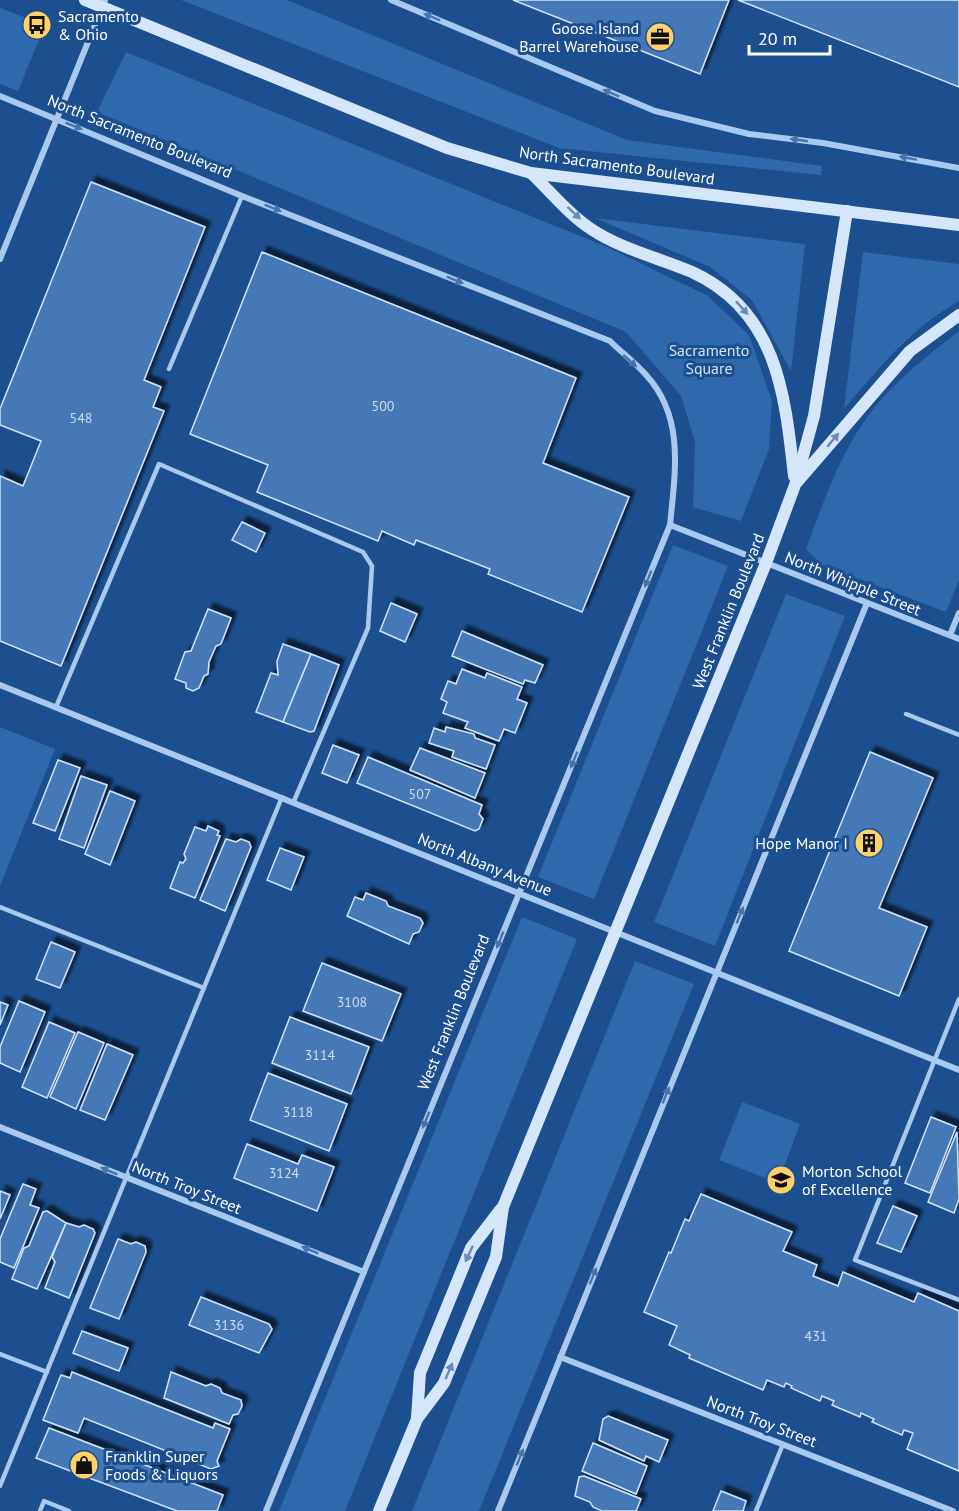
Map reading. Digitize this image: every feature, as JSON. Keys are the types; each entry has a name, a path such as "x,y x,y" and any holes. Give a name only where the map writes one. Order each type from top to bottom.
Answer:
{"street":[{"name":"North Sacramento Boulevard","path":"85,0 104,4 447,148 531,173 959,225"},
{"path":"391,0 655,111 749,134 823,143 959,168"},
{"path":"0,259 104,4"},
{"name":"North Sacramento Boulevard","path":"0,96 242,196 610,341 648,377 670,412 676,453 670,525"},
{"path":"531,173 590,229 693,273 730,296 743,308 770,352 781,384 795,485"},
{"name":"West Franklin Boulevard","path":"380,1511 417,1419 444,1383 496,1257 503,1207 766,563 795,485 814,417 847,211"},
{"path":"795,485 910,351 959,315"},
{"name":"West Franklin Boulevard","path":"266,1511 670,525"},
{"name":"North Whipple Street","path":"670,525 959,639"},
{"path":"498,1511 867,603"},
{"path":"950,635 959,613"},
{"name":"North Albany Avenue","path":"0,685 294,801 959,1070"},
{"name":"North Troy Street","path":"0,1127 364,1272"},
{"name":"West Franklin Boulevard","path":"417,1419 420,1373 471,1248 503,1207"},
{"name":"North Troy Street","path":"560,1357 953,1511"}],"lane":[{"path":"169,369 242,196"},
{"path":"56,707 159,464 363,552 372,566 368,628 294,801"},
{"path":"906,714 959,735"},
{"path":"0,1486 282,797"},
{"path":"0,907 204,988"},
{"path":"959,999 855,1260 959,1300"},
{"path":"0,1354 47,1372"},
{"path":"756,1511 783,1444"},
{"path":"40,1511 44,1501 69,1511"}],"green space":[{"path":"181,0 287,0 627,140 822,166 821,175 559,148"},
{"path":"0,8 45,25 18,91 0,84"},
{"name":"Sacramento Square","path":"126,52 607,247 708,296 749,335 772,401 769,449 741,521 693,507 695,442 681,396 626,332 97,112"},
{"name":"Sacramento Square","path":"595,218 805,244 791,371 752,300 710,267"},
{"path":"863,252 959,264 959,301 911,336 844,409"},
{"path":"959,331 959,580 946,612 822,565 806,549 840,463 868,416 899,381"},
{"path":"673,545 728,566 594,899 538,877"},
{"path":"786,594 845,616 715,946 654,922"},
{"path":"0,727 55,749 0,886"},
{"path":"522,917 577,939 345,1511 279,1511"},
{"path":"635,961 694,984 479,1511 412,1511"},
{"path":"742,1102 800,1124 778,1183 719,1160"}],"building":[{"name":"Goose Island Barrel Warehouse","path":"513,0 729,0 700,74"},
{"path":"738,0 959,0 959,87"},
{"path":"91,182 205,227 144,380 161,387 153,407 164,411 61,666 0,641 0,476 23,486 41,441 0,425 0,409"},
{"path":"262,252 576,378 543,463 629,497 582,612 488,574 490,569 416,540 414,545 382,531 378,541 257,492 268,465 190,434"},
{"path":"242,522 265,533 256,552 232,540"},
{"path":"391,603 417,614 405,642 380,631"},
{"path":"208,609 231,618 221,644 216,646 209,662 208,674 204,676 199,688 193,691 186,688 186,683 175,679 185,652 191,651"},
{"path":"462,631 543,665 535,683 525,680 523,684 452,656"},
{"path":"283,644 311,654 283,722 256,712 271,673 278,675 277,661"},
{"path":"311,654 339,665 314,731 310,732 283,722"},
{"path":"462,669 485,678 487,673 522,687 517,699 527,703 515,733 504,729 499,741 465,728 468,722 443,713 447,702 441,699 448,681 456,684"},
{"path":"446,727 474,734 475,738 495,745 486,769 452,757 454,751 429,743 434,728 445,732"},
{"path":"333,745 359,755 347,783 322,773"},
{"path":"420,748 485,773 475,798 410,770"},
{"name":"Hope Manor I","path":"870,752 933,778 879,908 927,927 899,996 789,951"},
{"path":"368,757 482,805 479,814 483,819 479,829 475,831 357,783"},
{"path":"58,760 80,768 55,831 33,823"},
{"path":"81,776 107,785 84,848 59,839"},
{"path":"110,791 135,801 110,865 85,854"},
{"path":"208,826 219,831 217,835 220,836 195,898 170,888 180,862 183,863 186,859 184,854 195,827 206,831"},
{"path":"226,839 236,842 241,839 249,842 251,847 225,911 200,900"},
{"path":"280,848 304,857 291,890 267,880"},
{"path":"366,893 386,901 388,906 420,918 423,923 419,932 413,934 409,944 347,916 355,897 363,900"},
{"path":"51,942 75,952 60,988 36,979"},
{"path":"322,963 401,994 382,1041 303,1011"},
{"path":"19,1001 45,1012 20,1072 0,1063 0,1047"},
{"path":"0,1002 8,1005 0,1025"},
{"path":"290,1017 369,1047 351,1094 272,1063"},
{"path":"49,1022 75,1033 47,1098 22,1087"},
{"path":"78,1032 104,1043 76,1109 50,1097"},
{"path":"107,1044 133,1055 105,1120 80,1110"},
{"path":"268,1073 347,1104 329,1151 250,1120"},
{"path":"931,1117 956,1127 930,1193 905,1183"},
{"path":"957,1132 959,1199 954,1213 928,1202"},
{"path":"247,1144 298,1164 302,1155 334,1167 317,1211 234,1178"},
{"path":"23,1184 36,1189 30,1205 39,1208 14,1268 0,1262 0,1239"},
{"path":"0,1191 10,1195 0,1219"},
{"path":"701,1194 792,1232 783,1251 817,1265 813,1276 838,1286 843,1272 914,1302 918,1293 959,1311 959,1471 907,1449 913,1433 904,1430 902,1435 872,1422 874,1419 861,1413 860,1417 832,1405 834,1401 822,1396 820,1401 791,1388 792,1386 786,1383 784,1387 767,1380 763,1390 689,1358 690,1355 669,1345 677,1326 644,1312 669,1252 671,1253 685,1219 689,1221"},
{"path":"893,1206 917,1216 901,1252 877,1243"},
{"path":"47,1211 66,1223 37,1289 12,1279 24,1248 29,1246 43,1212"},
{"path":"66,1223 79,1227 84,1225 93,1229 95,1233 69,1298 45,1288 55,1262 52,1257"},
{"path":"118,1239 145,1246 146,1252 119,1319 90,1308"},
{"path":"201,1297 269,1324 272,1329 259,1353 189,1325"},
{"path":"82,1331 128,1348 119,1371 73,1353"},
{"path":"72,1372 213,1428 215,1423 230,1429 217,1461 219,1466 211,1469 84,1418 78,1433 43,1420 61,1375 70,1378"},
{"path":"171,1372 206,1386 211,1384 220,1388 222,1393 241,1400 242,1406 238,1414 233,1415 229,1424 164,1398"},
{"path":"608,1416 668,1440 659,1462 646,1456 644,1461 599,1440 603,1419"},
{"path":"49,1428 223,1495 217,1511 177,1511 36,1458"},
{"path":"593,1443 647,1466 636,1494 582,1471"},
{"path":"584,1476 641,1499 636,1511 602,1511 593,1507 590,1502 575,1496 579,1477"},
{"path":"721,1491 746,1501 743,1511 713,1511"}],"place":[{"name":"Sacramento & Ohio","path":"37,25"},
{"name":"Goose Island Barrel Warehouse","path":"660,37"},
{"name":"Hope Manor I","path":"869,843"},
{"name":"Morton School of Excellence","path":"781,1180"},
{"name":"Franklin Super Foods & Liquors","path":"84,1465"}]}
